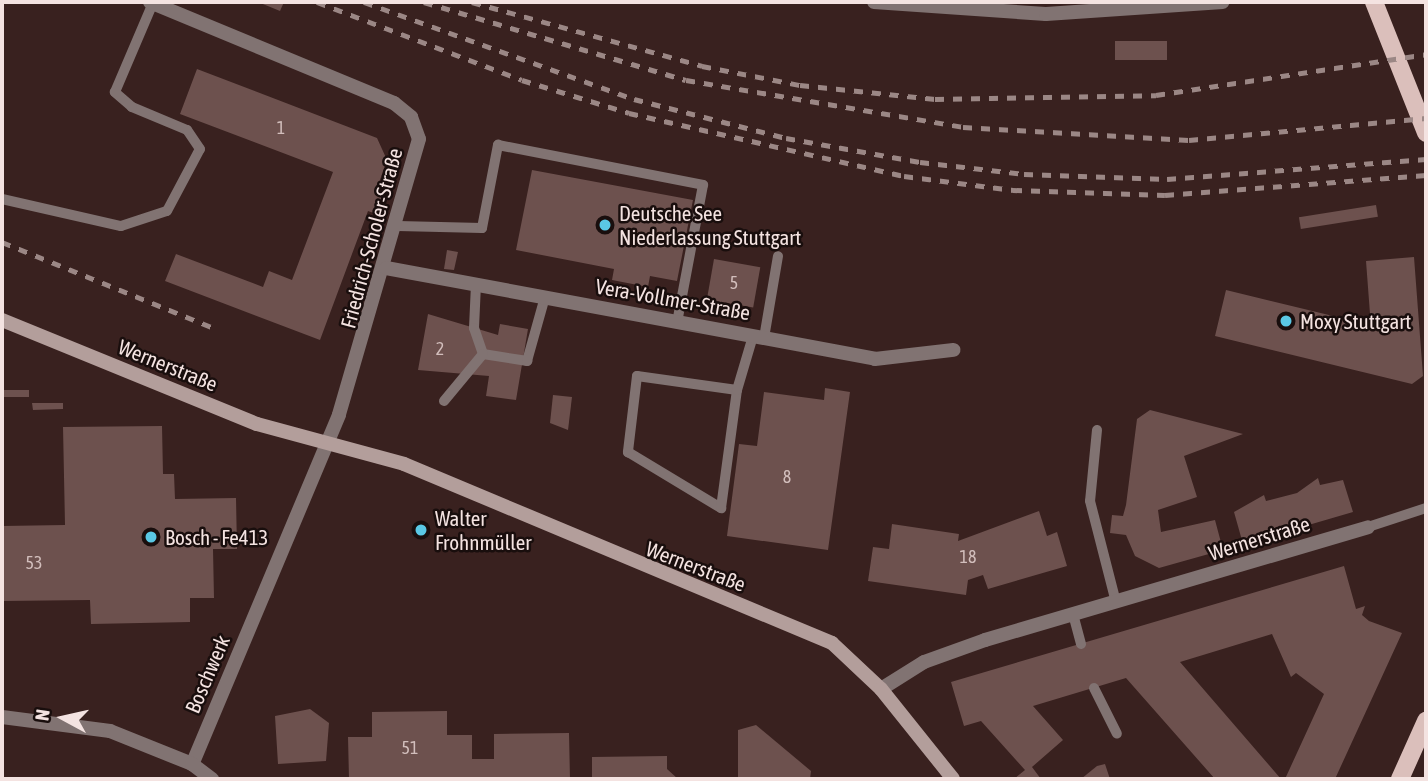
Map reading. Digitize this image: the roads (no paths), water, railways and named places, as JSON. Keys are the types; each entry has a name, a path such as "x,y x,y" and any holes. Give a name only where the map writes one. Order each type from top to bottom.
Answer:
{"main road":[{"path":"1374,2 1426,133"},
{"name":"Wernerstraße","path":"2,320 257,424 329,441 404,464 832,643 881,689"},
{"path":"881,689 953,779"},
{"path":"1400,779 1426,721"}],"street":[{"path":"874,2 1046,14 1223,2"},
{"name":"Friedrich-Scholer-Straße","path":"151,3 394,103 411,117 419,139 386,268 329,441 260,600"},
{"name":"Vera-Vollmer-Straße","path":"386,268 875,359 953,350"},
{"name":"Wernerstraße","path":"881,689 936,657 1368,527"},
{"name":"Boschwerk","path":"192,764 260,600"},
{"path":"2,717 110,731 192,764 212,779"}],"lane":[{"path":"2,199 121,226 167,211 200,149 187,130 132,107 115,92 151,3"},
{"path":"398,226 482,228 498,145 704,185 677,322"},
{"path":"737,390 638,376 628,452 722,508 737,390 758,337 778,256"},
{"path":"476,284 474,328 483,355"},
{"path":"483,355 527,361 545,297"},
{"path":"444,401 483,355"},
{"path":"1097,430 1090,501 1116,603"},
{"path":"1368,527 1426,508"},
{"path":"1073,614 1082,644"},
{"path":"1094,688 1117,734"}],"railway":[{"path":"317,2 522,80 629,113 904,176 1013,190 1165,195 1426,175"},
{"path":"364,2 634,99 786,138 920,162 1024,174 1167,179 1426,159"},
{"path":"424,2 686,80 963,127 1189,140 1426,118"},
{"path":"472,2 702,66 800,85 935,99 1156,95 1426,54"},
{"path":"2,242 211,327"}],"place":[{"name":"Deutsche See Niederlassung Stuttgart","path":"605,225"},
{"name":"Moxy Stuttgart","path":"1286,321"},
{"name":"Walter Frohnmüller","path":"421,530"},
{"name":"Bosch - Fe413","path":"151,537"}]}
